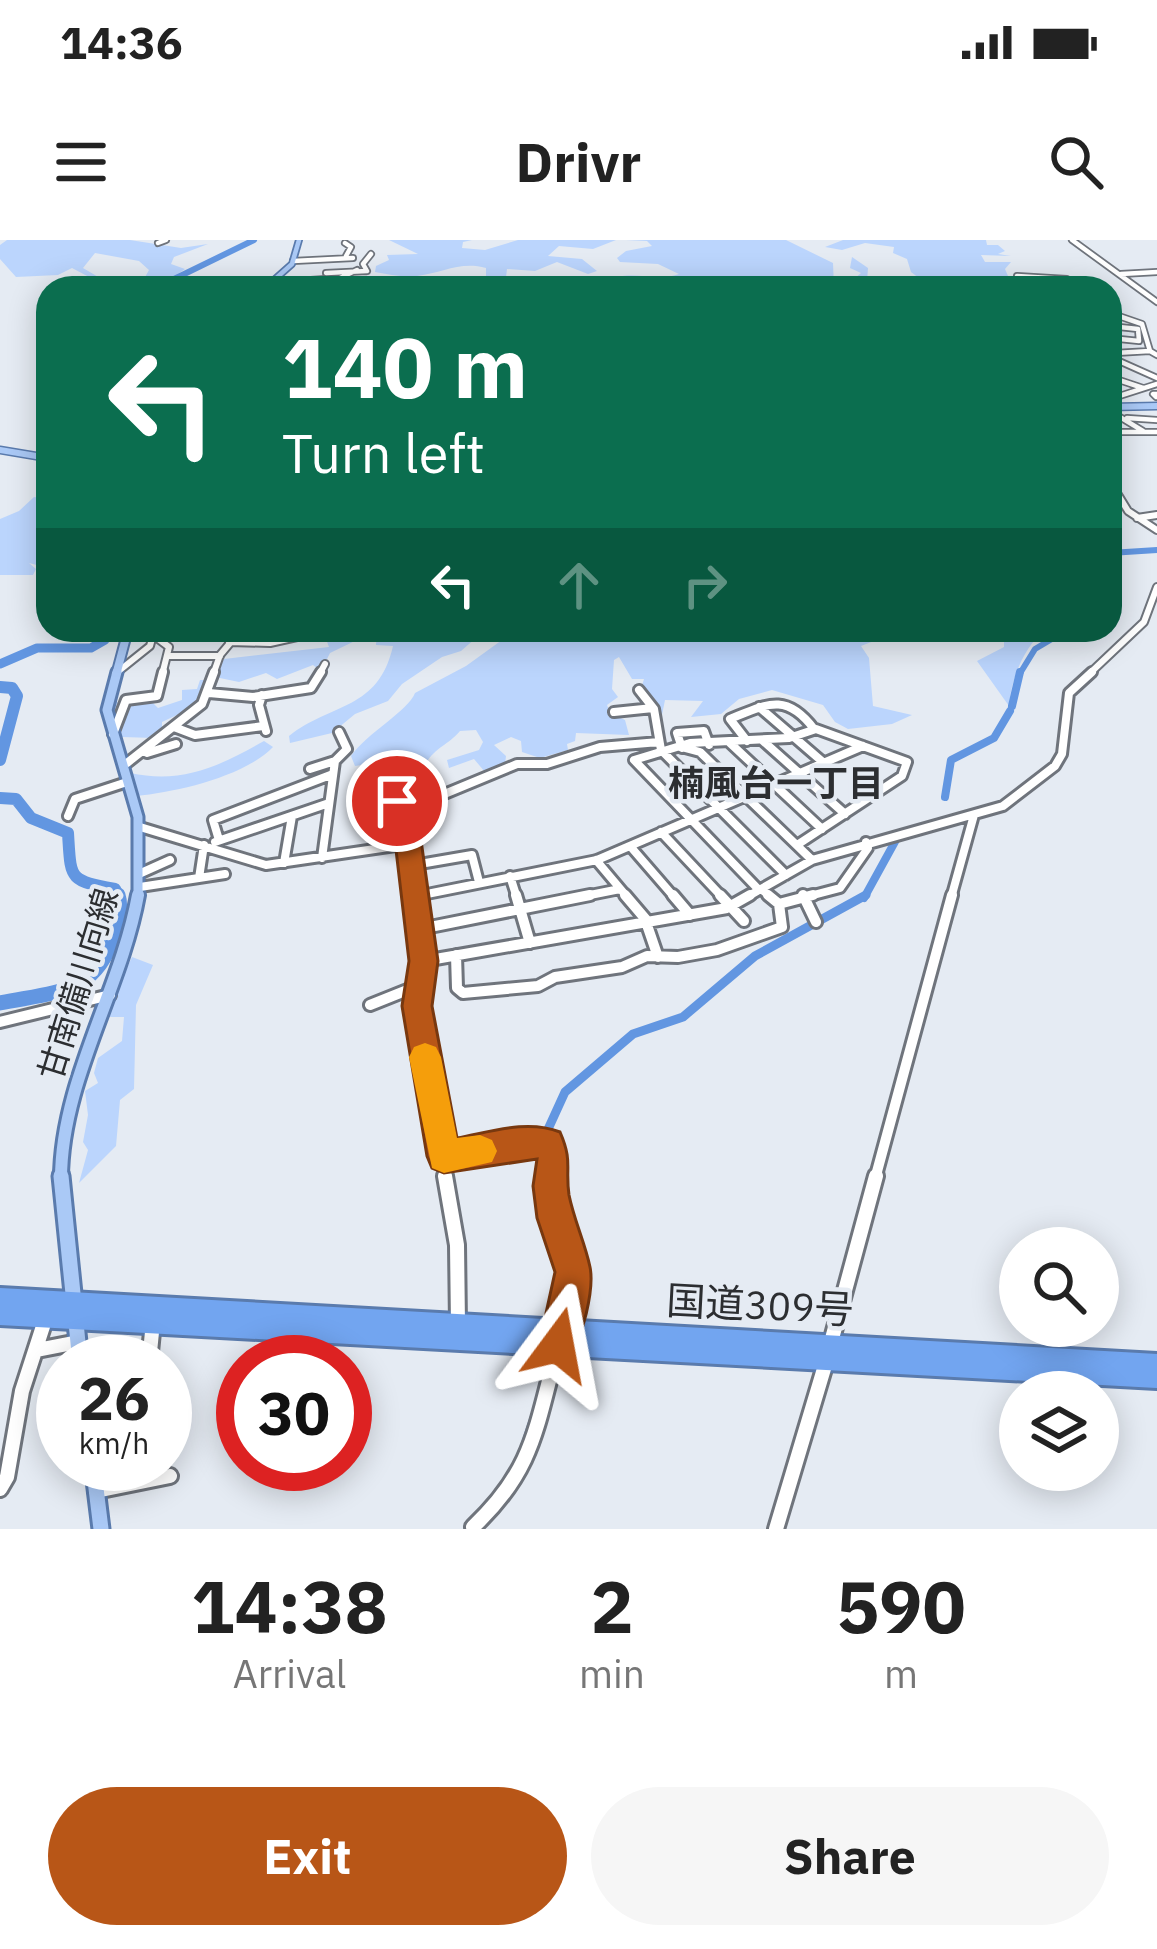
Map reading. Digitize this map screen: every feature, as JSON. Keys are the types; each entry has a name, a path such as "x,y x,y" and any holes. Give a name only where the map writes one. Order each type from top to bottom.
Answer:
{"highway":[{"name":"国道309号","path":"0,1298 73,1310 829,1353 1157,1378"},
{"name":"国道309号","path":"0,1316 46,1317 73,1310 458,1324 564,1338"},
{"name":"国道309号","path":"829,1353 1157,1364"}],"main road":[{"path":"276,276 293,261 299,240"},
{"path":"1122,406 1157,406"},
{"path":"0,450 36,456"},
{"name":"甘南備川向線","path":"77,1335 62,1220 63,1155 79,1081 131,936 141,880 140,827 107,710 125,642"},
{"path":"96,1491 101,1529"}],"street":[{"path":"158,243 166,240"},
{"path":"1072,240 1118,276"},
{"path":"345,242 351,247 346,256"},
{"path":"344,276 368,270 363,264 371,254"},
{"path":"293,261 353,258"},
{"path":"320,276 327,259"},
{"path":"1017,276 1023,266"},
{"path":"1115,274 1157,272"},
{"path":"1122,279 1157,302"},
{"path":"1122,325 1141,323 1150,351 1157,356"},
{"path":"1122,327 1138,329 1139,341 1137,346 1122,349"},
{"path":"1122,331 1139,341"},
{"path":"1122,352 1150,351"},
{"path":"1122,359 1157,381"},
{"path":"1122,381 1143,388"},
{"path":"1122,400 1157,381"},
{"path":"1122,416 1143,431"},
{"path":"1125,418 1157,420"},
{"path":"1122,432 1157,432"},
{"path":"1122,503 1157,530"},
{"path":"1138,518 1157,515"},
{"path":"424,961 730,908 812,860 1003,806 1055,766 1062,754 1069,693 1144,622 1157,587"},
{"path":"116,674 151,642"},
{"path":"112,734 126,700 157,696 168,656 169,647 164,642"},
{"path":"124,764 209,693 229,642"},
{"path":"168,656 220,656"},
{"path":"209,693 262,695 310,688 325,664"},
{"path":"639,691 653,708 660,746 786,875"},
{"path":"173,727 195,735 264,728 262,695"},
{"path":"748,741 730,719 771,702 800,711 814,729 907,762 902,776 797,845"},
{"path":"760,704 837,774"},
{"path":"614,712 653,708"},
{"path":"392,827 433,808 442,795 518,764 547,764 623,741 704,747 814,729"},
{"path":"684,748 677,733 704,731 704,747 812,860"},
{"path":"310,769 334,761 346,749 339,732"},
{"path":"592,735 603,747"},
{"path":"762,740 844,814"},
{"path":"124,764 176,743"},
{"path":"730,743 822,829"},
{"path":"456,955 457,988 463,993 516,982 538,986 553,978 590,975 623,960 698,952 784,926 779,904 634,760 660,746"},
{"path":"417,896 596,860 863,746"},
{"path":"322,857 334,761"},
{"path":"219,840 213,820 333,774"},
{"path":"68,816 75,799 127,782"},
{"path":"365,826 370,813 397,801 414,814 406,824 424,961 417,1006 458,1245 458,1324"},
{"path":"204,845 329,803"},
{"path":"776,1529 829,1353 974,815"},
{"path":"284,863 292,816"},
{"path":"140,827 262,864 409,844"},
{"path":"661,832 745,921"},
{"path":"779,904 842,886 868,848 866,842"},
{"path":"199,878 204,845"},
{"path":"630,846 690,915"},
{"path":"414,866 472,855 479,882"},
{"path":"141,880 170,860"},
{"path":"596,860 647,922 658,957"},
{"path":"141,880 225,874"},
{"path":"510,876 530,943"},
{"path":"420,929 620,889"},
{"path":"803,895 816,922"},
{"path":"762,920 774,932"},
{"path":"692,937 698,952"},
{"path":"585,960 590,975"},
{"path":"547,964 553,978"},
{"path":"370,1005 420,985"},
{"path":"0,1022 110,995"},
{"path":"444,1156 518,1142 548,1143 554,1158 550,1186 555,1218 573,1272 564,1338 523,1470 506,1497 473,1527"},
{"path":"41,1335 46,1317"},
{"path":"0,1490 7,1477 22,1391 36,1353"}],"shaded area":[{"path":"7,240 130,240 181,248 208,244 174,257 171,264 185,269 175,276 146,276 149,270 139,261 95,253 83,268 97,276 72,268 58,275 16,277 0,259 0,245"},
{"path":"389,240 472,240 463,242 462,248 485,250 518,240 616,240 593,249 559,246 548,256 582,259 597,271 588,274 557,262 535,271 507,269 506,276 486,276 486,268 477,266 412,276 375,272 376,266 389,260 387,255 418,254"},
{"path":"626,240 786,240 833,263 834,276 667,276 679,274 658,264 617,258 626,251 652,246 647,241"},
{"path":"843,240 986,240 987,245 1005,251 998,254 1011,256 981,255 985,262 1011,262 1005,269 1008,276 916,276 907,259 893,253 894,247 865,243 842,250 825,247"},
{"path":"852,257 868,268 867,276 858,276 861,273 850,268"},
{"path":"36,497 36,565 29,563 36,569 33,575 0,575 0,519"},
{"path":"327,642 353,642 330,653 321,671 313,665 277,679 266,673 239,682 215,677 224,659 329,647"},
{"path":"471,642 402,684 388,701 355,714 332,733 290,743 289,736 352,703 376,683 393,646 376,645"},
{"path":"499,642 871,642 861,646 869,658 873,706 912,715 892,724 848,729 835,722 823,705 772,690 739,699 721,714 691,717 703,701 665,700 662,715 657,715 641,689 644,679 632,679 619,657 614,660 612,689 618,697 607,705 610,713 625,720 629,735 576,733 568,750 540,758 522,752 521,741 511,737 494,745 506,756 505,764 485,772 474,759 449,768 447,760 479,750 483,742 476,730 460,731 426,763 393,760 355,766 351,756 415,693"},
{"path":"1004,642 1034,642 1020,664 1009,706 977,661 1004,647"},
{"path":"200,680 206,680 196,706 162,722 162,733 154,738 122,737 111,709 116,702 152,702 158,708 182,700 182,690 197,689"},
{"path":"264,741 273,747 228,774 136,796 130,773 183,775 231,759"},
{"path":"132,957 153,965 136,1005 134,1089 120,1100 116,1146 79,1183 88,1150 83,1142 88,1115 85,1091 98,1083 94,1073 98,1058 122,1041 124,1017 109,1017 108,1009"}],"waterway":[{"path":"180,276 254,240"},
{"path":"1122,552 1157,550"},
{"path":"0,664 37,648 91,648 102,642"},
{"path":"1019,674 1035,649 1047,642"},
{"path":"1012,706 1019,674"},
{"path":"0,687 12,688 17,696 0,760"},
{"path":"945,797 951,760 994,738 1010,711"},
{"path":"0,798 16,799 31,818 68,833 75,875 115,889 118,896"},
{"path":"865,895 897,838"},
{"path":"544,1138 565,1092 633,1034 683,1017 755,956 865,895"},
{"path":"0,1003 71,987 97,969 118,918 118,896"},
{"path":"520,1453 534,1411"},
{"path":"471,1520 489,1500"}],"slow traffic":[{"path":"425,1057 444,1156 480,1151"}],"district":[{"name":"楠風台一丁目","path":"776,783"}],"route":[{"path":"397,801 414,814 406,824 424,961 417,1006 444,1156 518,1142 548,1143 554,1158 550,1186 555,1218 573,1272 558,1345"}]}
